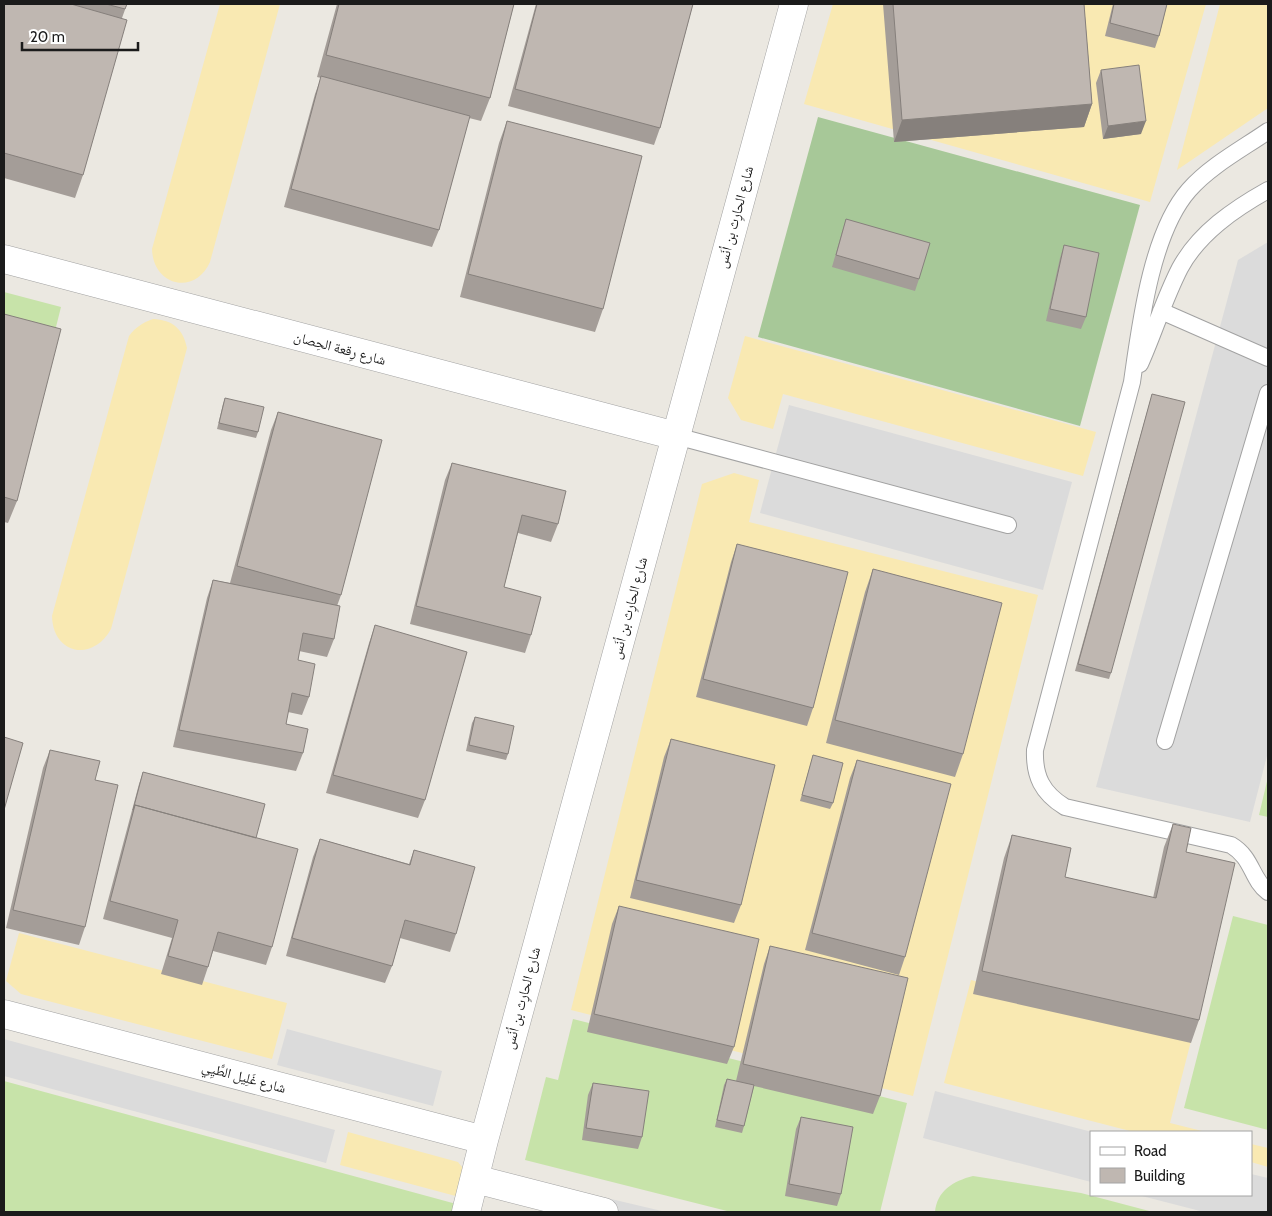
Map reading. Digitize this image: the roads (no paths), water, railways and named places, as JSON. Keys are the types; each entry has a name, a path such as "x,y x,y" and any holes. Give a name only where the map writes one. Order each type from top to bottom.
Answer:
{"street":[{"name":"شارع الحارِث بن أنَس","path":"466,1212 794,4"},
{"name":"شارع رِقعة الحِصان","path":"4,259 676,436"},
{"name":"شارع غَلِيل الطَّيِي","path":"4,1014 484,1140"},
{"path":"474,1179 604,1212"}],"lane":[{"path":"1268,131 1207,173 1189,190 1174,211 1163,234 1141,321 1132,382 1035,750 1034,764 1038,778 1045,790 1053,800 1065,807 1231,845 1243,853 1258,881 1268,892"},
{"path":"1132,382 1180,268 1194,248 1242,204 1268,190"},
{"path":"1161,311 1268,358"},
{"path":"1165,741 1268,394"},
{"path":"676,436 1008,525"}]}
